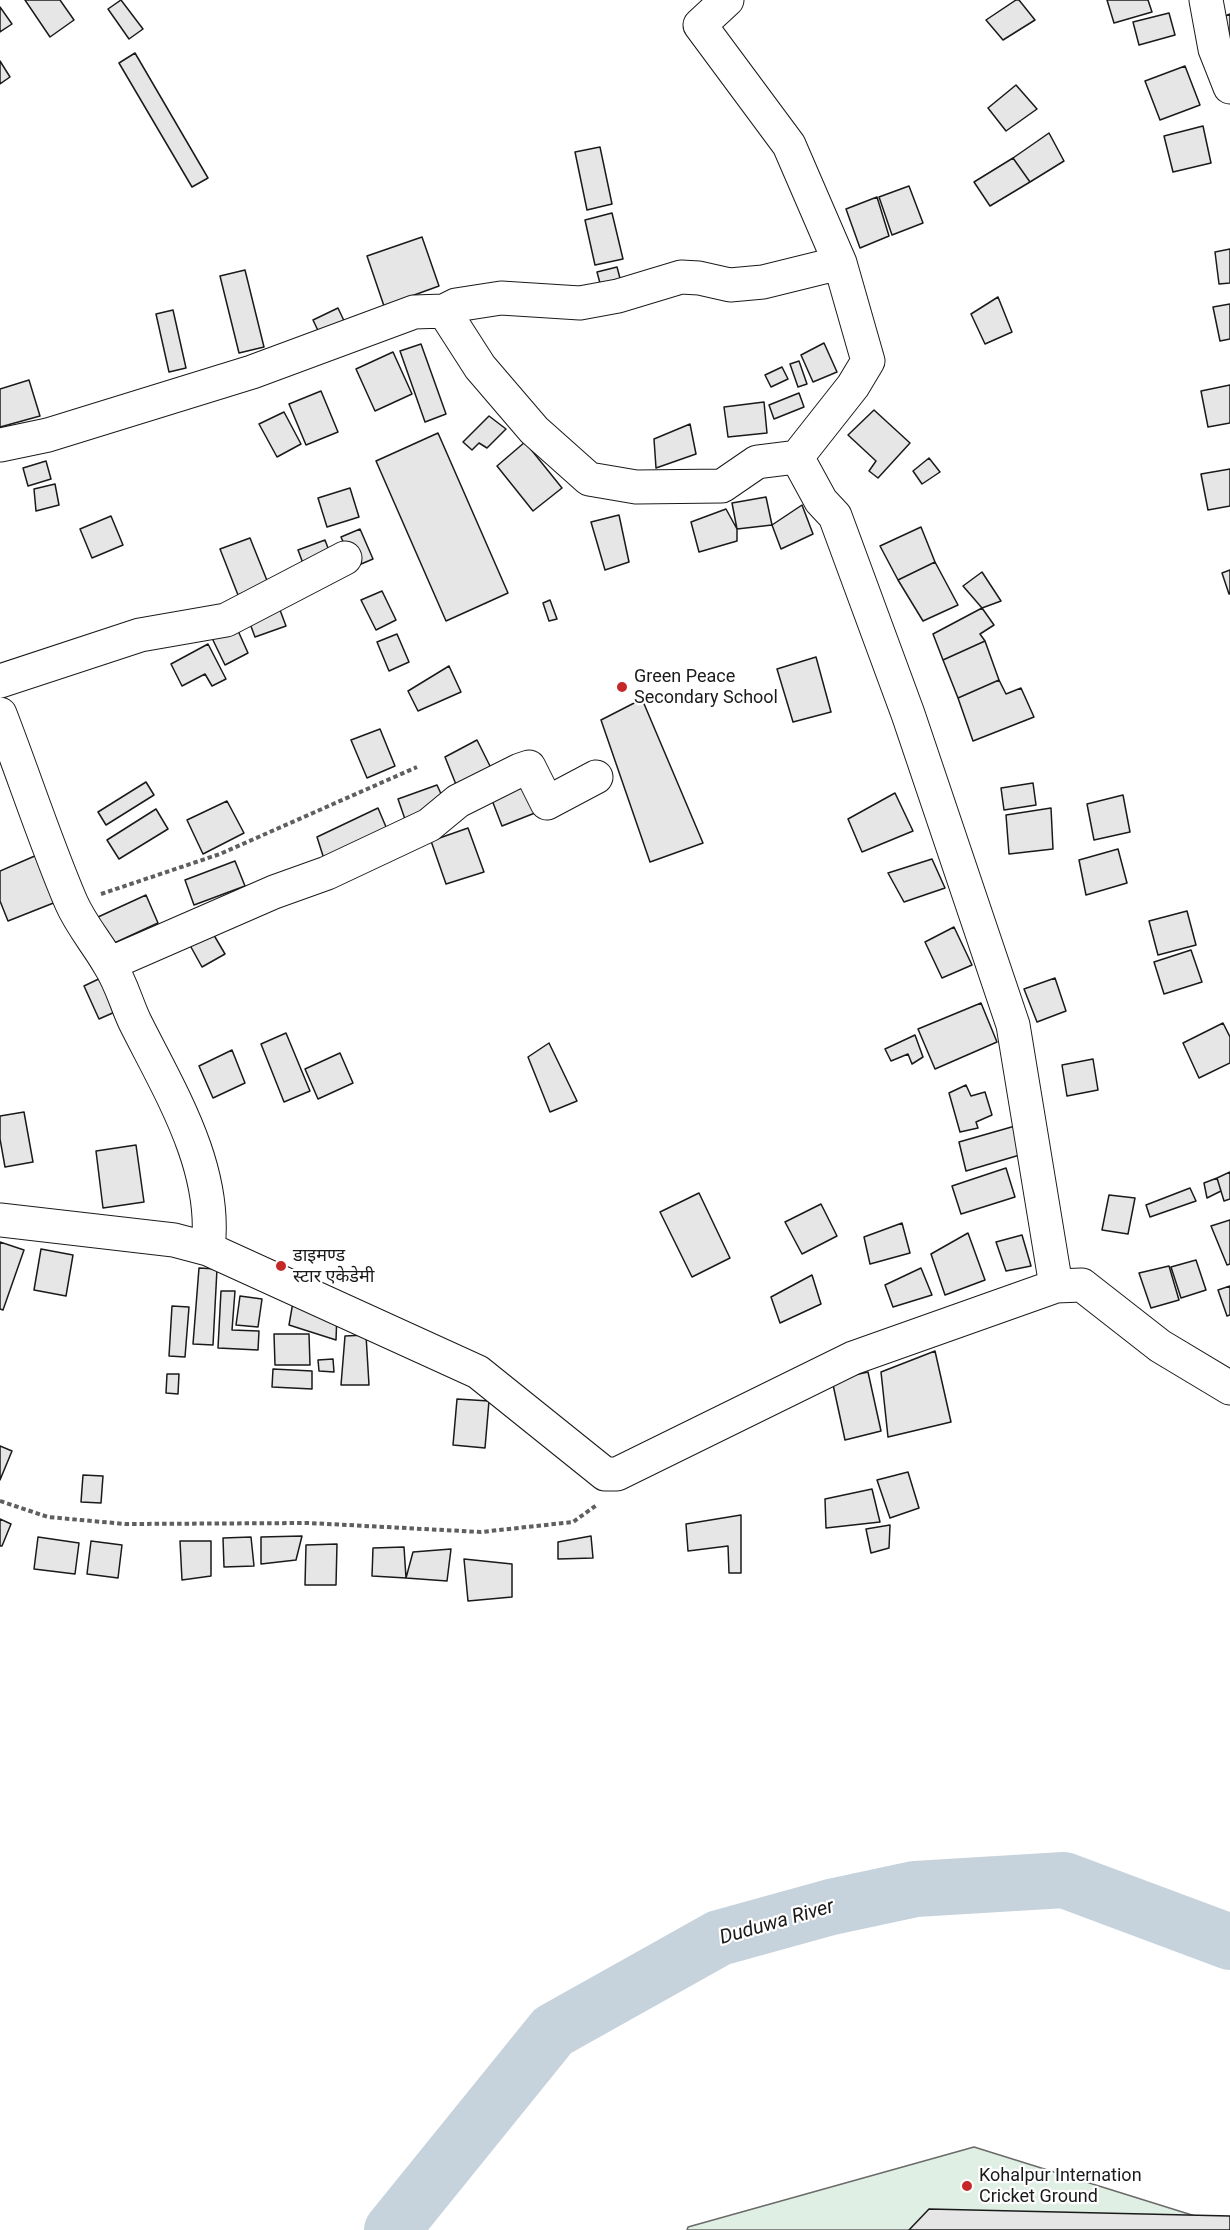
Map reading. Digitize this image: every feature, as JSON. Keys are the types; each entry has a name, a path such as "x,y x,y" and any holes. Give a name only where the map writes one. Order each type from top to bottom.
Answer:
{"street":[{"path":"444,311 480,368 526,421 589,479 636,488 722,486 757,462 797,457 853,386 868,361 840,263 789,144 700,25 727,0"},
{"path":"1206,0 1215,49 1230,87"},
{"path":"0,445 48,435 252,372 414,312 444,311 456,305 501,298 580,303 618,296 681,277 699,278 730,285 763,282 840,263"},
{"path":"797,457 821,501 835,516 908,714 1013,1025 1056,1286"},
{"path":"0,681 140,635 226,620 345,558"},
{"path":"0,714 72,903 89,936 109,964 135,1021 172,1090 208,1193 211,1229 208,1249"},
{"path":"109,964 274,892 327,873 429,825 458,801 520,770 529,767 547,803 596,777"},
{"path":"0,1220 174,1240 208,1249 478,1372 605,1474 617,1474 853,1358 1056,1286 1082,1285 1160,1346 1230,1388"}],"path":[{"path":"72,903 220,854 417,767"},
{"path":"0,1501 48,1517 125,1524 309,1523 481,1532 573,1522 598,1505 605,1474"}],"green space":[{"name":"Kohalpur Internation Cricket Ground","path":"974,2147 1224,2225 1227,2230 687,2230 688,2227"}],"building":[{"path":"25,0 60,0 74,20 50,37"},
{"path":"121,0 143,29 129,39 108,9"},
{"path":"1019,0 1035,20 1003,40 986,20"},
{"path":"1107,0 1148,0 1152,12 1114,23"},
{"path":"0,7 12,24 0,32"},
{"path":"1169,13 1175,35 1139,45 1133,22"},
{"path":"1230,14 1230,45 1220,18"},
{"path":"135,53 208,178 192,187 119,63"},
{"path":"0,61 10,77 0,84"},
{"path":"1185,66 1200,105 1160,120 1145,81"},
{"path":"1016,85 1037,109 1006,131 988,108"},
{"path":"1203,126 1211,163 1173,172 1164,136"},
{"path":"1049,133 1064,161 1030,182 1013,158"},
{"path":"600,147 612,204 587,210 575,152"},
{"path":"1013,158 1030,182 990,206 974,182"},
{"path":"909,186 923,223 892,235 879,197"},
{"path":"877,197 889,236 860,248 846,209"},
{"path":"612,213 623,259 595,265 585,220"},
{"path":"422,237 439,286 384,306 367,256"},
{"path":"1230,249 1230,283 1219,284 1215,252"},
{"path":"617,267 621,282 601,287 597,272"},
{"path":"245,270 264,347 239,353 220,276"},
{"path":"998,297 1012,332 985,344 971,314"},
{"path":"1230,304 1230,339 1220,341 1213,307"},
{"path":"338,308 346,325 321,337 313,320"},
{"path":"173,310 186,368 169,372 156,314"},
{"path":"824,343 837,372 813,382 801,355"},
{"path":"421,344 446,414 425,422 400,351"},
{"path":"393,352 412,394 375,411 356,369"},
{"path":"799,361 807,384 798,387 790,364"},
{"path":"782,367 788,379 771,387 765,375"},
{"path":"29,380 40,416 0,427 0,389"},
{"path":"1230,385 1230,423 1208,427 1201,391"},
{"path":"321,391 338,432 306,445 289,404"},
{"path":"799,393 804,407 774,419 769,405"},
{"path":"764,402 767,433 728,437 724,407"},
{"path":"874,410 910,443 878,478 869,471 876,461 848,435"},
{"path":"284,412 301,444 277,457 259,424"},
{"path":"489,416 506,429 487,448 479,443 472,450 463,442"},
{"path":"690,424 696,454 656,468 654,439"},
{"path":"438,433 508,593 446,621 376,461"},
{"path":"525,442 562,488 533,511 497,466"},
{"path":"929,458 940,472 922,484 913,471"},
{"path":"46,461 51,479 28,486 23,468"},
{"path":"1230,469 1230,506 1208,510 1201,474"},
{"path":"55,484 59,505 36,511 34,489"},
{"path":"350,488 359,517 327,527 318,498"},
{"path":"766,497 772,525 737,529 732,503"},
{"path":"802,505 813,534 781,549 772,525"},
{"path":"726,509 737,529 737,541 699,552 691,522"},
{"path":"619,515 629,562 605,570 591,522"},
{"path":"111,516 123,545 92,558 80,529"},
{"path":"921,527 935,562 898,580 880,546"},
{"path":"360,529 373,559 354,567 341,537"},
{"path":"250,538 268,583 238,595 220,549"},
{"path":"325,540 331,556 304,566 298,550"},
{"path":"935,562 958,605 923,621 898,580"},
{"path":"1230,570 1230,594 1229,594 1222,573"},
{"path":"982,572 1001,601 982,608 963,586"},
{"path":"382,591 396,620 376,630 361,600"},
{"path":"550,600 557,619 549,621 543,603"},
{"path":"277,602 286,626 255,637 246,613"},
{"path":"982,608 994,625 980,634 985,641 943,660 933,634"},
{"path":"235,624 248,653 225,665 211,636"},
{"path":"397,634 409,662 389,671 377,642"},
{"path":"985,641 999,680 958,698 943,660"},
{"path":"208,644 226,679 212,686 205,674 182,686 171,664"},
{"path":"816,657 831,712 793,722 777,669"},
{"path":"449,666 461,692 418,711 408,691"},
{"path":"999,680 1006,694 1021,688 1034,717 973,741 958,698"},
{"path":"642,699 703,843 650,862 601,720"},
{"path":"380,729 395,766 367,778 351,740"},
{"path":"477,740 495,776 459,792 445,757"},
{"path":"528,776 545,809 502,826 490,795"},
{"path":"146,782 154,795 106,825 98,812"},
{"path":"1033,783 1036,805 1004,810 1001,788"},
{"path":"437,785 447,807 407,825 398,799"},
{"path":"895,793 913,831 862,852 848,819"},
{"path":"1123,795 1130,832 1094,840 1087,804"},
{"path":"227,801 244,833 203,854 187,820"},
{"path":"378,808 389,834 324,859 317,837"},
{"path":"1051,808 1053,849 1009,854 1006,815"},
{"path":"156,809 168,829 119,859 107,840"},
{"path":"468,828 484,872 446,884 431,841"},
{"path":"1118,849 1127,883 1086,895 1079,860"},
{"path":"37,855 56,902 8,921 0,901 0,871"},
{"path":"932,859 945,888 904,902 888,873"},
{"path":"235,861 245,886 194,905 185,880"},
{"path":"146,895 158,923 110,945 98,917"},
{"path":"1187,911 1196,945 1158,955 1149,921"},
{"path":"208,925 225,954 202,967 186,938"},
{"path":"954,927 972,965 942,978 925,942"},
{"path":"1191,950 1202,982 1164,994 1154,962"},
{"path":"109,974 124,1008 99,1019 84,986"},
{"path":"1055,978 1066,1011 1037,1022 1024,989"},
{"path":"981,1003 997,1042 935,1069 918,1029"},
{"path":"1223,1023 1230,1037 1230,1063 1199,1078 1183,1043"},
{"path":"286,1033 310,1091 284,1102 261,1044"},
{"path":"915,1035 923,1057 912,1064 908,1054 891,1061 885,1049"},
{"path":"549,1043 577,1101 550,1112 528,1057"},
{"path":"232,1050 245,1083 213,1098 199,1066"},
{"path":"340,1053 353,1083 318,1099 305,1069"},
{"path":"1093,1059 1098,1090 1067,1096 1062,1065"},
{"path":"966,1085 971,1096 985,1092 992,1115 976,1122 978,1128 960,1132 949,1093"},
{"path":"24,1112 33,1162 5,1167 0,1139 0,1116"},
{"path":"1015,1126 1023,1154 966,1171 959,1142"},
{"path":"136,1145 144,1202 103,1208 96,1151"},
{"path":"1006,1168 1015,1197 961,1214 952,1186"},
{"path":"1230,1172 1230,1199 1224,1201 1217,1178"},
{"path":"1217,1178 1221,1191 1207,1198 1204,1183"},
{"path":"1190,1188 1196,1201 1150,1217 1146,1205"},
{"path":"699,1193 730,1258 692,1277 660,1212"},
{"path":"1109,1195 1135,1198 1128,1234 1102,1230"},
{"path":"821,1204 837,1236 802,1254 785,1222"},
{"path":"1230,1220 1230,1264 1227,1265 1211,1226"},
{"path":"902,1223 910,1253 870,1264 864,1237"},
{"path":"968,1233 985,1280 945,1295 931,1254"},
{"path":"1022,1235 1031,1266 1006,1271 996,1242"},
{"path":"0,1242 24,1250 3,1310 0,1309"},
{"path":"41,1249 73,1255 66,1296 34,1290"},
{"path":"1196,1260 1206,1290 1181,1298 1171,1267"},
{"path":"1169,1266 1179,1300 1151,1308 1139,1273"},
{"path":"199,1268 217,1269 213,1345 193,1344"},
{"path":"921,1268 932,1295 893,1307 885,1285"},
{"path":"812,1275 821,1304 780,1323 771,1297"},
{"path":"1230,1286 1230,1315 1227,1316 1218,1290"},
{"path":"221,1291 235,1291 232,1330 259,1331 258,1350 218,1348"},
{"path":"240,1296 262,1299 258,1327 236,1325"},
{"path":"293,1302 337,1313 336,1340 289,1325"},
{"path":"172,1306 189,1307 185,1357 169,1356"},
{"path":"274,1334 309,1334 310,1365 275,1365"},
{"path":"366,1335 369,1385 341,1385 345,1336"},
{"path":"935,1351 951,1422 888,1437 881,1372"},
{"path":"333,1359 334,1372 319,1371 318,1360"},
{"path":"273,1369 312,1371 312,1389 272,1387"},
{"path":"868,1372 881,1431 845,1440 832,1380"},
{"path":"167,1374 179,1374 178,1394 166,1393"},
{"path":"457,1399 489,1401 485,1448 453,1445"},
{"path":"0,1446 12,1451 0,1480"},
{"path":"908,1472 919,1508 890,1518 877,1480"},
{"path":"83,1475 103,1476 101,1503 81,1502"},
{"path":"872,1489 880,1522 826,1528 825,1499"},
{"path":"741,1515 741,1573 729,1573 728,1546 688,1551 686,1524"},
{"path":"0,1519 11,1524 2,1546 0,1546"},
{"path":"890,1525 889,1548 871,1553 866,1529"},
{"path":"302,1536 296,1560 261,1564 261,1537"},
{"path":"591,1536 593,1558 558,1559 558,1542"},
{"path":"38,1537 79,1543 75,1574 34,1569"},
{"path":"251,1537 254,1566 224,1567 223,1538"},
{"path":"91,1541 122,1545 118,1578 87,1574"},
{"path":"180,1541 211,1541 211,1576 182,1580"},
{"path":"337,1544 336,1585 305,1585 306,1545"},
{"path":"404,1547 406,1578 372,1576 373,1548"},
{"path":"451,1549 447,1581 406,1578 413,1552"},
{"path":"464,1559 512,1564 512,1597 468,1601"},
{"path":"929,2209 1230,2216 1230,2230 909,2230"}],"waterway":[{"name":"Duduwa River","path":"392,2230 553,2031 719,1938 831,1907 915,1889 1064,1880 1230,1942"}],"place":[{"name":"Green Peace Secondary School","path":"622,687"},
{"name":"डाइमण्ड स्टार एकेडेमी","path":"281,1266"},
{"name":"Kohalpur Internation Cricket Ground","path":"967,2186"}]}
